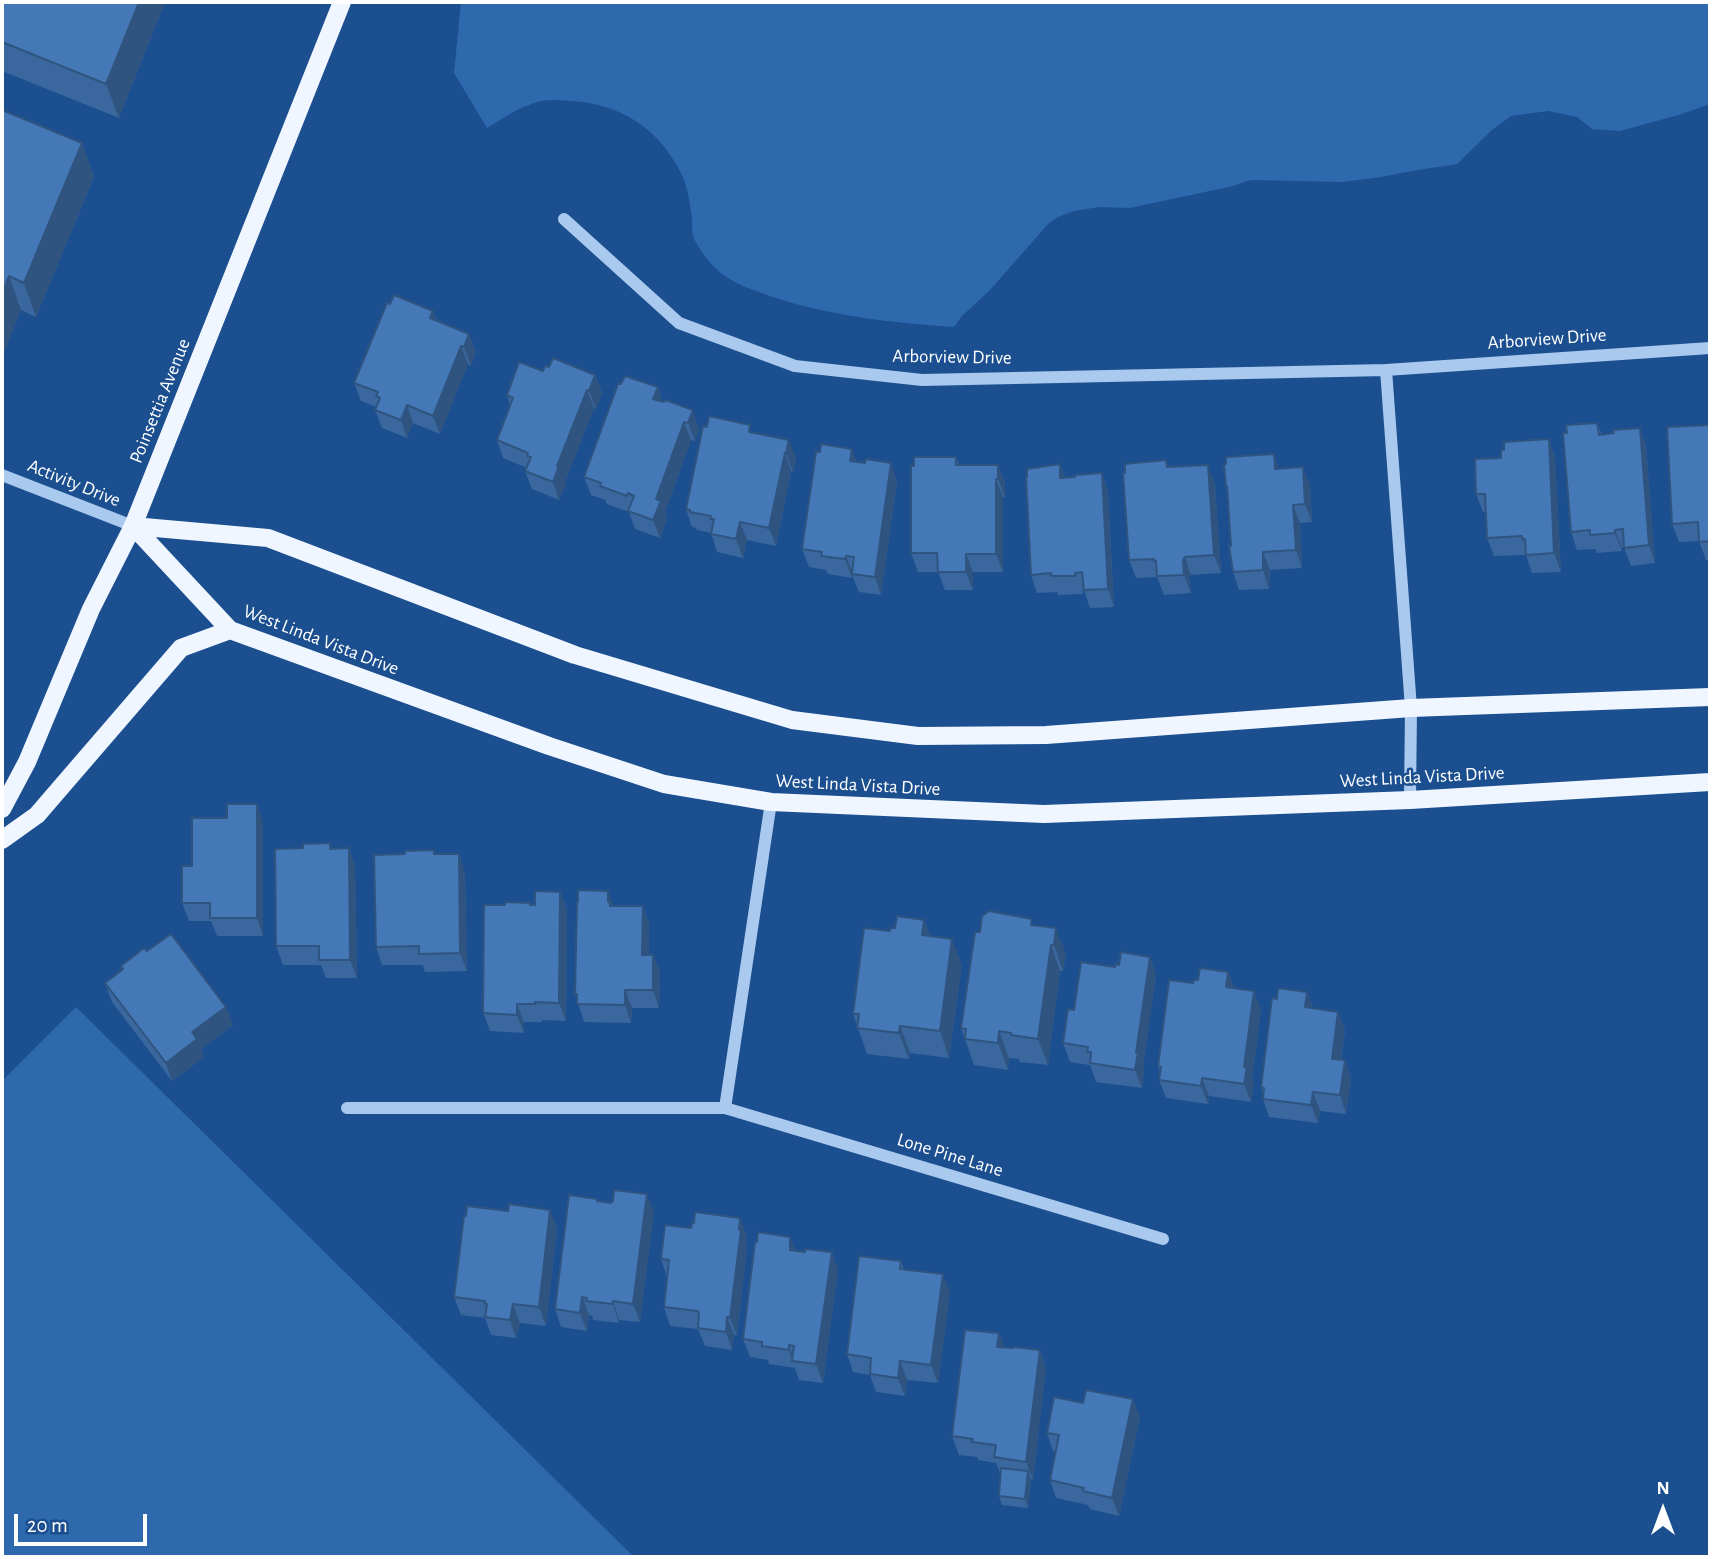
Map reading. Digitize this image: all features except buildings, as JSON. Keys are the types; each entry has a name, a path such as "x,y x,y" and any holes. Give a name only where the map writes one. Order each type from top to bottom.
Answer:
{"main road":[{"name":"Poinsettia Avenue","path":"2,809 27,762 91,609 133,526 342,2"},
{"name":"West Linda Vista Drive","path":"133,526 230,630 549,746 664,784 771,802 1044,814 1410,800 1710,782"},
{"path":"133,526 268,538 575,655 792,720 918,736 1059,734 1411,708 1710,697"},
{"path":"2,840 37,815 181,648 230,630"}],"street":[{"name":"Arborview Drive","path":"564,219 678,323 795,366 922,380 1386,370 1710,348"},
{"path":"1386,370 1411,708 1410,800"},
{"name":"Activity Drive","path":"2,475 133,526"},
{"path":"725,1108 771,802"},
{"name":"Lone Pine Lane","path":"347,1108 725,1108 1163,1239"}],"shaded area":[{"path":"461,2 1710,2 1710,104 1620,131 1592,129 1577,117 1548,111 1511,116 1492,130 1457,164 1343,182 1251,180 1130,208 1099,207 1074,211 1048,224 954,327 861,318 815,309 751,289 722,274 705,256 693,236 687,190 672,157 649,131 622,113 589,103 548,100 523,107 487,128 454,73"},
{"path":"76,1007 634,1557 2,1557 2,1081"}]}
